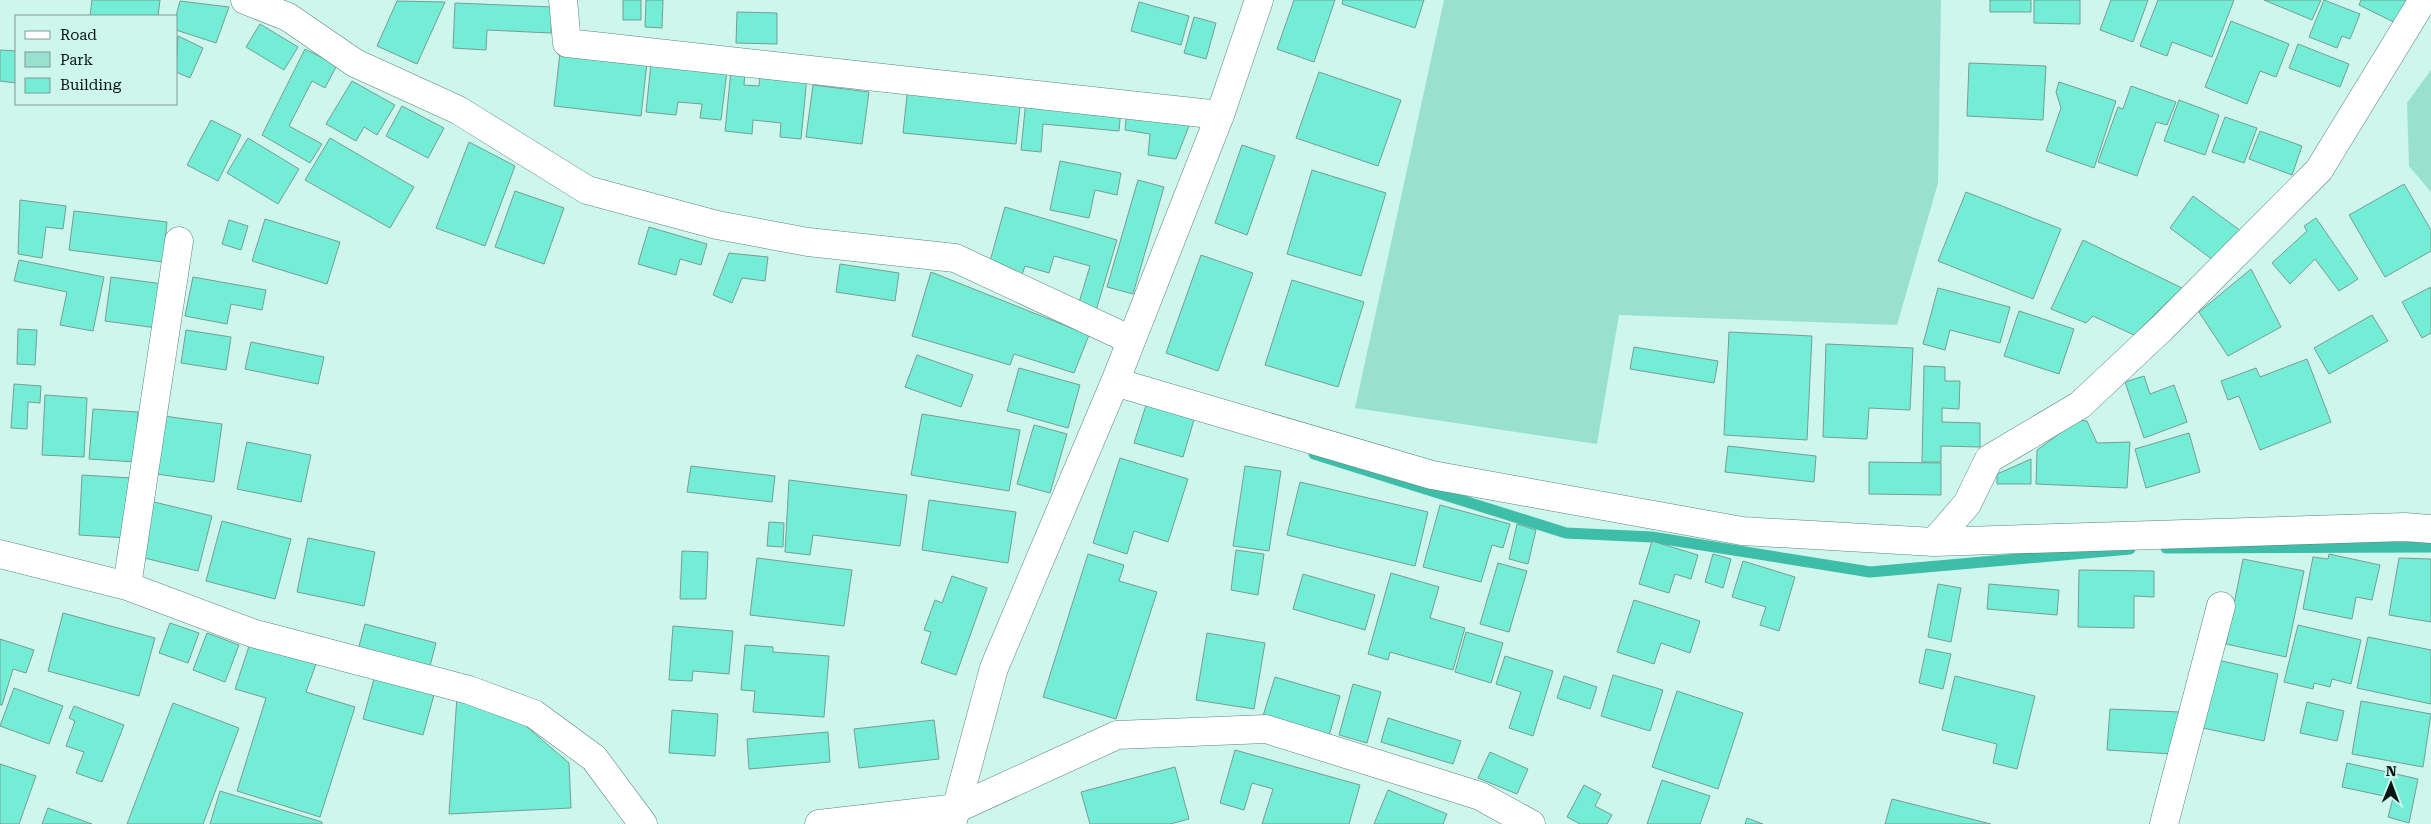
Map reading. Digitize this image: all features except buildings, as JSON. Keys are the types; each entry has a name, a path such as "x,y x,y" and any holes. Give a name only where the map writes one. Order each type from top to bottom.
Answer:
{"street":[{"path":"245,0 288,17 355,62 458,110 587,190 717,226 808,242 955,258 1131,340"},
{"path":"563,0 567,43 1220,115"},
{"path":"955,816 994,668 1115,382 1220,115 1259,0"},
{"path":"1934,542 1967,504 1989,459 2080,405 2162,328 2319,170 2423,0"},
{"path":"128,586 179,241"},
{"path":"1115,382 1432,475 1742,531 1934,542 2395,527 2431,530"},
{"path":"0,554 128,586 252,633 468,690 534,714 594,758 644,824"},
{"path":"2164,824 2221,606"},
{"path":"818,824 955,816 1117,735 1266,729 1480,796 1531,824"}],"green space":[{"path":"1444,0 1941,0 1938,183 1897,325 1619,315 1597,444 1355,408"},
{"path":"2431,70 2431,192 2409,166 2407,103"}],"waterway":[{"path":"1314,454 1566,533 1652,537 1870,572 2130,549"},
{"path":"2166,548 2431,547"}]}
